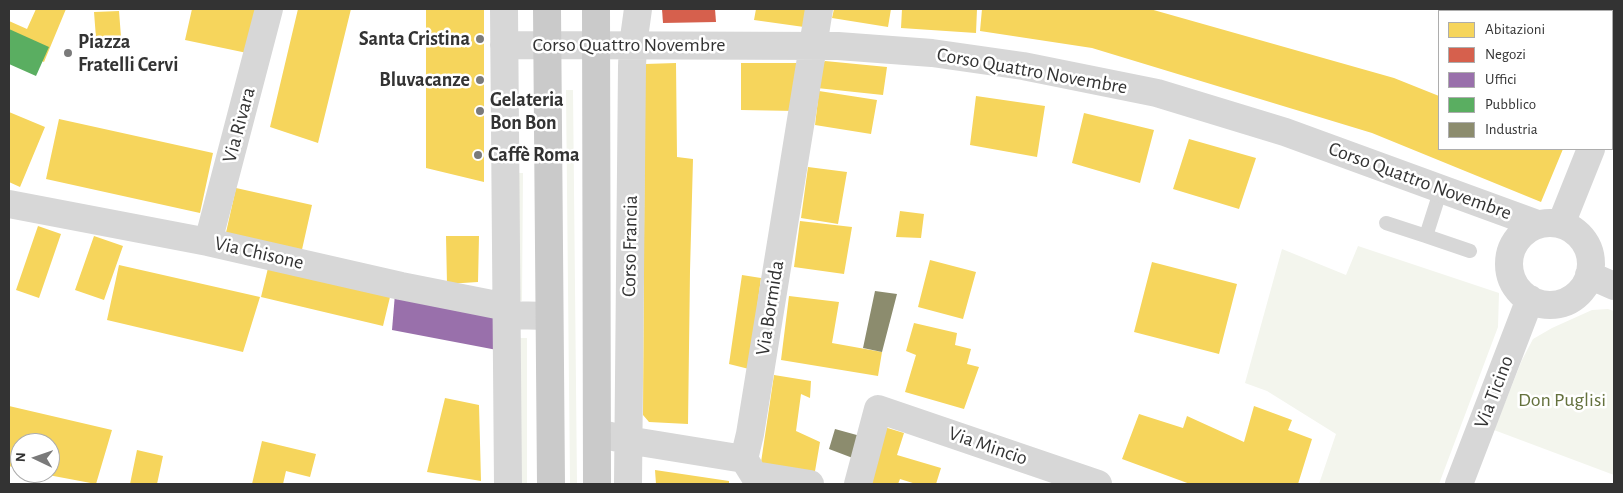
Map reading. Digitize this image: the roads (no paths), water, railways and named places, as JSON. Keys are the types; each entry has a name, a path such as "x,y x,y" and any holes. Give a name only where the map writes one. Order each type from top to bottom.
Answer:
{"main road":[{"path":"547,9 551,484"},
{"name":"Corso Francia","path":"596,9 597,484"}],"street":[{"name":"Via Rivara","path":"208,242 269,9"},
{"path":"504,9 508,484"},
{"name":"Corso Francia","path":"628,484 627,440 633,45 638,9"},
{"name":"Via Bormida","path":"744,459 750,434 820,9"},
{"name":"Corso Quattro Novembre","path":"504,45 857,47 959,57 1023,66 1157,93 1285,132 1441,189 1549,224"},
{"path":"1549,224 1590,150"},
{"name":"Via Chisone","path":"9,204 208,242 507,311"},
{"path":"1549,224 1573,230 1582,238 1588,250 1591,262 1589,275 1584,286 1566,302 1554,305 1542,304 1530,299 1520,291 1512,280 1509,267 1510,253 1516,241 1525,231 1549,224"},
{"path":"1589,275 1614,286"},
{"name":"Via Ticino","path":"1458,484 1530,299"},
{"path":"507,311 549,316"},
{"name":"Via Mincio","path":"858,484 878,409 1098,484"},
{"path":"597,433 627,440 744,459 754,475 810,484"}],"lane":[{"path":"1426,236 1441,189"},
{"path":"1386,223 1470,251"}],"place":[{"name":"Santa Cristina","path":"480,39"},
{"name":"Piazza Fratelli Cervi","path":"68,53"},
{"name":"Bluvacanze","path":"480,80"},
{"name":"Gelateria Bon Bon","path":"480,111"},
{"name":"Caffè Roma","path":"478,155"}],"park label":[{"name":"Don Puglisi","path":"1562,400"}]}
